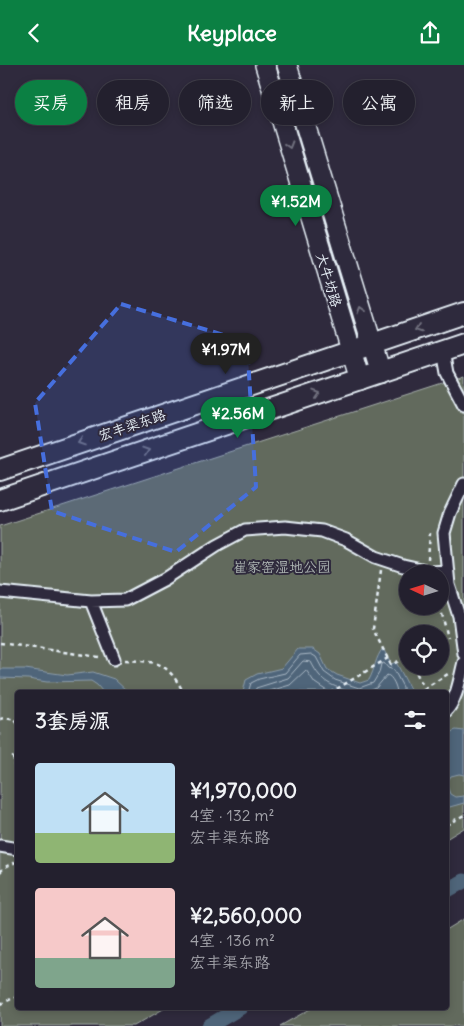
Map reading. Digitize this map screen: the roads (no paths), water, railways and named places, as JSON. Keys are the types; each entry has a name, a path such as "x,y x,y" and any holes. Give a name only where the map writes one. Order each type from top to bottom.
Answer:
{"main road":[{"name":"宏丰渠东路","path":"0,470 464,313"},
{"path":"0,500 464,344"}],"street":[{"name":"大牛坊路","path":"265,65 360,380"},
{"name":"大牛坊路","path":"287,65 381,373"},
{"path":"443,351 447,373 464,405"},
{"path":"447,565 444,533 450,513 464,484"},
{"path":"0,592 91,601 125,600 165,579 217,545 245,530 285,527 322,531 400,565"},
{"path":"449,585 458,616 464,654"},
{"path":"91,601 114,659"},
{"path":"449,708 454,697 460,666"},
{"path":"0,846 15,848"}],"water":[{"path":"383,648 391,664 396,662 399,668 399,675 403,675 410,689 244,690 246,680 257,674 282,668 298,649 313,649 320,654 327,669 337,675 360,683 369,680 378,656"},
{"path":"0,669 25,669 67,675 93,672 114,679 126,690 101,690 91,681 47,682 0,678"},
{"path":"456,730 464,731 464,775 451,776 449,779 449,733"},
{"path":"449,791 455,797 464,796 464,803 449,807"}],"waterway":[{"path":"449,889 464,881"},
{"path":"209,1026 236,1010"}],"park label":[{"name":"崔家窑湿地公园","path":"282,567"}]}
